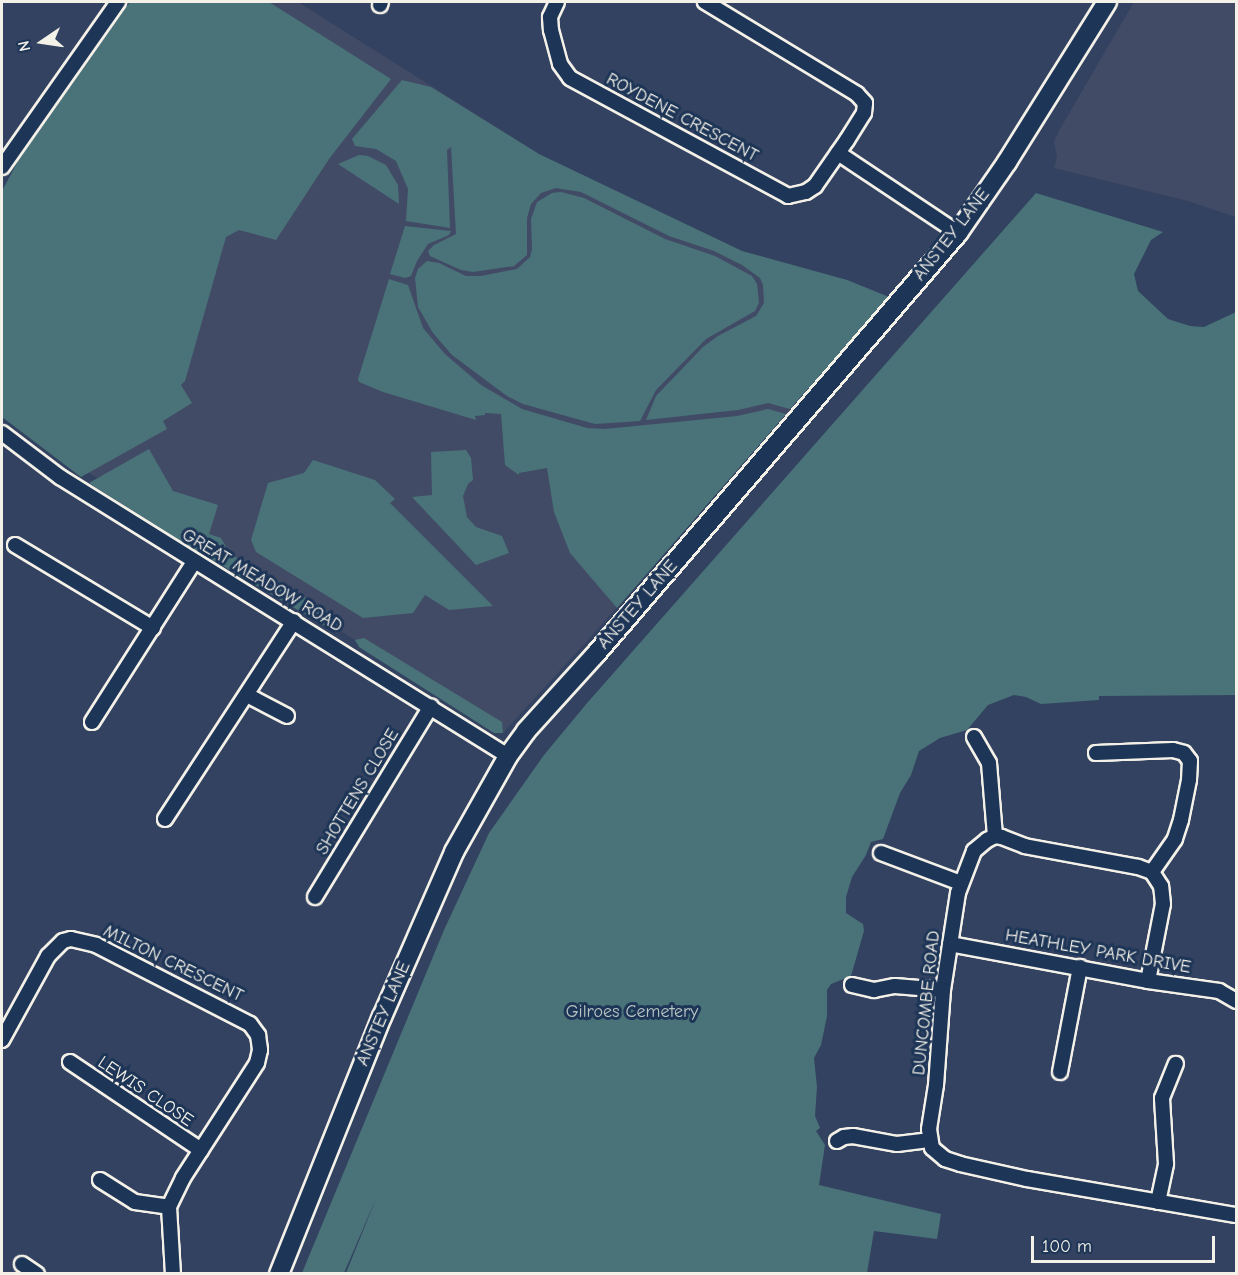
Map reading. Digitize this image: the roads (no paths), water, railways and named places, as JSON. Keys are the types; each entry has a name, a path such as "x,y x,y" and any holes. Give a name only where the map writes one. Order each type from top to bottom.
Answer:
{"main road":[{"name":"ANSTEY LANE","path":"279,1274 382,1017 454,852 508,756 526,731 595,656 958,233 1007,162 1107,2"}],"street":[{"path":"2,167 118,2"},
{"name":"ROYDENE CRESCENT","path":"557,2 550,17 551,30 560,64 570,78 788,196 797,196 815,186 864,113 865,103 863,99 705,2"},
{"path":"838,153 958,233"},
{"name":"GREAT MEADOW ROAD","path":"2,433 60,477 508,756"},
{"path":"15,544 153,628"},
{"path":"92,722 194,562"},
{"path":"165,819 248,695 294,621"},
{"path":"248,695 287,716"},
{"name":"SHOTTENS CLOSE","path":"315,897 431,706"},
{"path":"974,737 989,763 995,836 1025,846 1138,867 1152,872 1161,886 1163,904 1148,981"},
{"path":"1096,753 1166,749 1184,753 1190,761 1181,820 1175,839 1152,872"},
{"name":"DUNCOMBE ROAD","path":"929,1140 943,990 961,883 974,851 995,836"},
{"path":"880,853 961,883"},
{"name":"MILTON CRESCENT","path":"2,1040 48,956 63,941 71,939 96,945 235,1014 250,1024 258,1035 260,1050 257,1063 183,1178 169,1207 173,1274"},
{"name":"HEATHLEY PARK DRIVE","path":"950,944 1148,981 1219,991 1236,1001"},
{"path":"1060,1072 1080,967"},
{"path":"852,985 874,990 895,986 943,990"},
{"name":"LEWIS CLOSE","path":"70,1062 201,1150"},
{"path":"1158,1202 1166,1164 1162,1098 1176,1064"},
{"path":"837,1141 853,1136 897,1144 929,1140 932,1148 939,1154 960,1164 1236,1215"},
{"path":"100,1179 135,1202 169,1207"},
{"path":"22,1264 37,1274"}],"park label":[{"name":"Gilroes Cemetery","path":"632,1012"}]}
